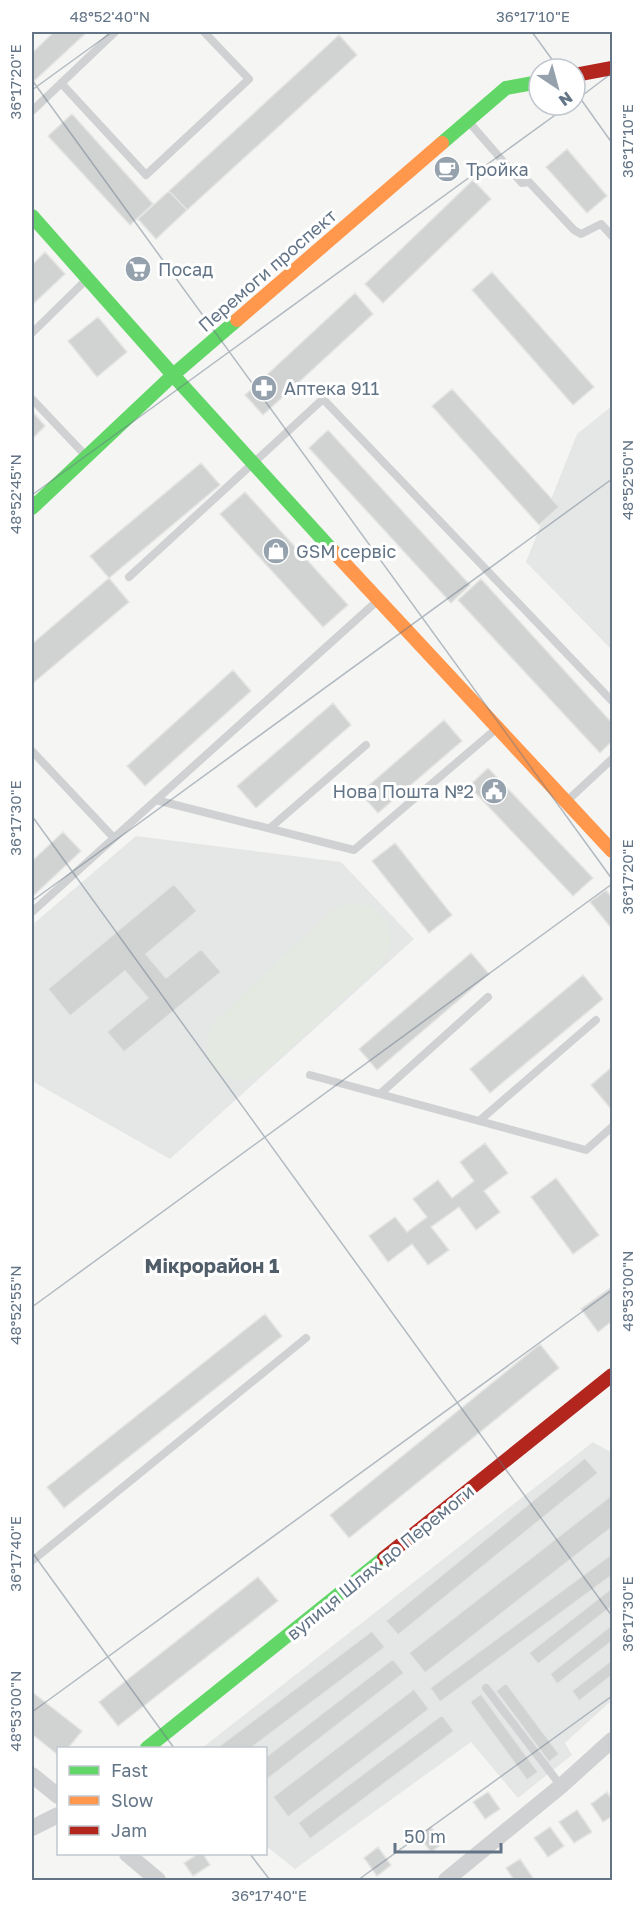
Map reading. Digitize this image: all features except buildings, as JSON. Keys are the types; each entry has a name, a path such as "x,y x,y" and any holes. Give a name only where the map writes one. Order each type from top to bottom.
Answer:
{"street":[{"path":"587,73 612,68"},
{"name":"Перемоги проспект","path":"32,508 173,375 506,88 527,84"},
{"path":"32,216 378,600 612,851"},
{"name":"вулиця Шлях до Перемоги","path":"149,1747 612,1375"},
{"path":"446,1881 561,1786 612,1740"},
{"path":"32,1775 57,1795"},
{"path":"32,1828 57,1816"},
{"path":"128,1855 158,1881"}],"lane":[{"path":"32,111 116,32"},
{"path":"61,83 146,175 249,79 204,32"},
{"path":"468,121 522,183 529,182 574,230 581,234 601,224 612,236"},
{"path":"32,333 87,279"},
{"path":"32,399 86,456"},
{"path":"129,577 322,399 612,701"},
{"path":"32,912 378,600"},
{"path":"156,800 354,850 498,727"},
{"path":"270,828 366,745"},
{"path":"32,751 114,838"},
{"path":"567,802 612,759"},
{"path":"381,1093 488,997"},
{"path":"479,1121 596,1020"},
{"path":"310,1075 586,1150 612,1127"},
{"path":"32,1561 306,1338"},
{"path":"486,1688 561,1786"}],"shaded area":[{"path":"612,406 612,650 526,562 577,434"},
{"path":"136,836 341,862 414,939 170,1159 32,1081 32,925"},
{"path":"352,903 365,905 375,910 388,925 389,944 386,955 379,966 263,1073 248,1078 234,1079 214,1068 208,1057 207,1045 210,1032 218,1018 333,910"},
{"path":"593,1442 612,1453 612,1700 565,1743 572,1755 518,1798 471,1742 295,1869 267,1847 267,1747 203,1747"}],"traffic: fast":[{"path":"442,143 506,88 527,84"},
{"path":"32,216 333,551"},
{"path":"32,508 173,375 237,320"},
{"path":"148,1747 384,1558"}],"traffic: slow":[{"path":"237,320 442,143"},
{"path":"333,551 612,851"}],"traffic: jam":[{"path":"587,73 612,68"},
{"path":"384,1558 612,1375"}],"place":[{"name":"Тройка","path":"447,169"},
{"name":"Посад","path":"138,269"},
{"name":"Аптека 911","path":"264,388"},
{"name":"GSM сервіс","path":"276,551"},
{"name":"Нова Пошта №2","path":"494,791"}],"district":[{"name":"Мікрорайон 1","path":"212,1265"}]}
